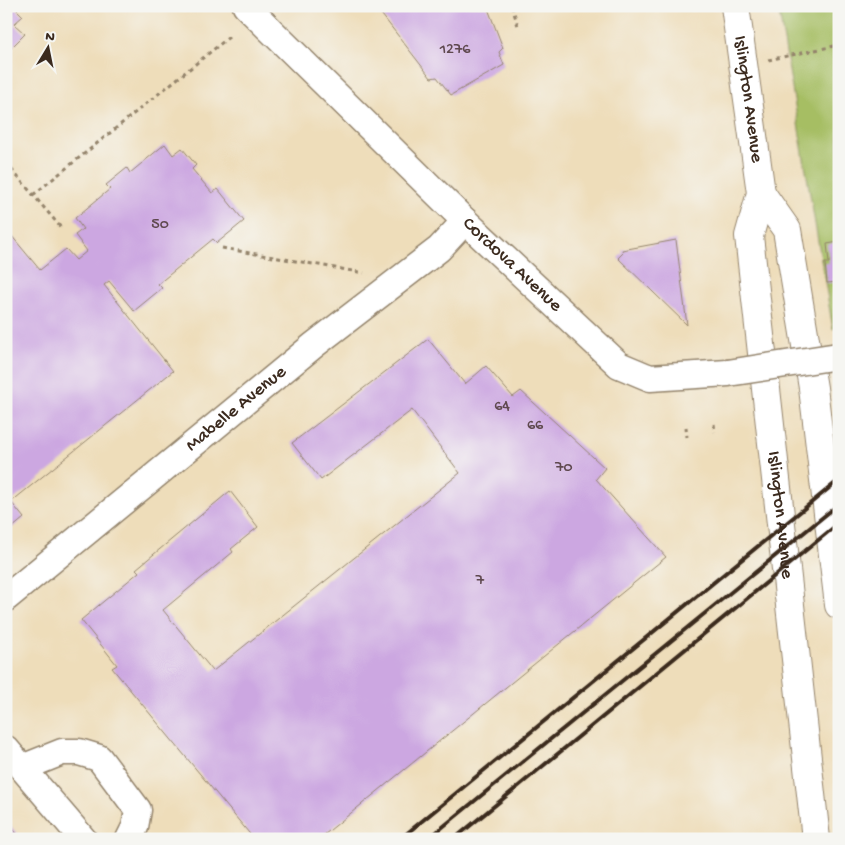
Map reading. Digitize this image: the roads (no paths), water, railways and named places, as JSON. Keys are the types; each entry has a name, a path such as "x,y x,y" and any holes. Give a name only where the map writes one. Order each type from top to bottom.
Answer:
{"main road":[{"name":"Islington Avenue","path":"735,6 761,193 749,236 816,839"},
{"name":"Islington Avenue","path":"761,193 787,230 813,388 839,605"}],"street":[{"name":"Cordova Avenue","path":"246,6 465,221 619,365 650,378 728,373 838,356"},
{"name":"Mabelle Avenue","path":"6,598 314,344 439,249 465,221"},
{"path":"14,759 62,752 79,752 99,758 138,810 135,827 129,839"},
{"path":"14,759 83,839"}],"railway":[{"path":"400,839 839,480"},
{"path":"428,839 839,504"},
{"path":"454,839 839,523"}]}
